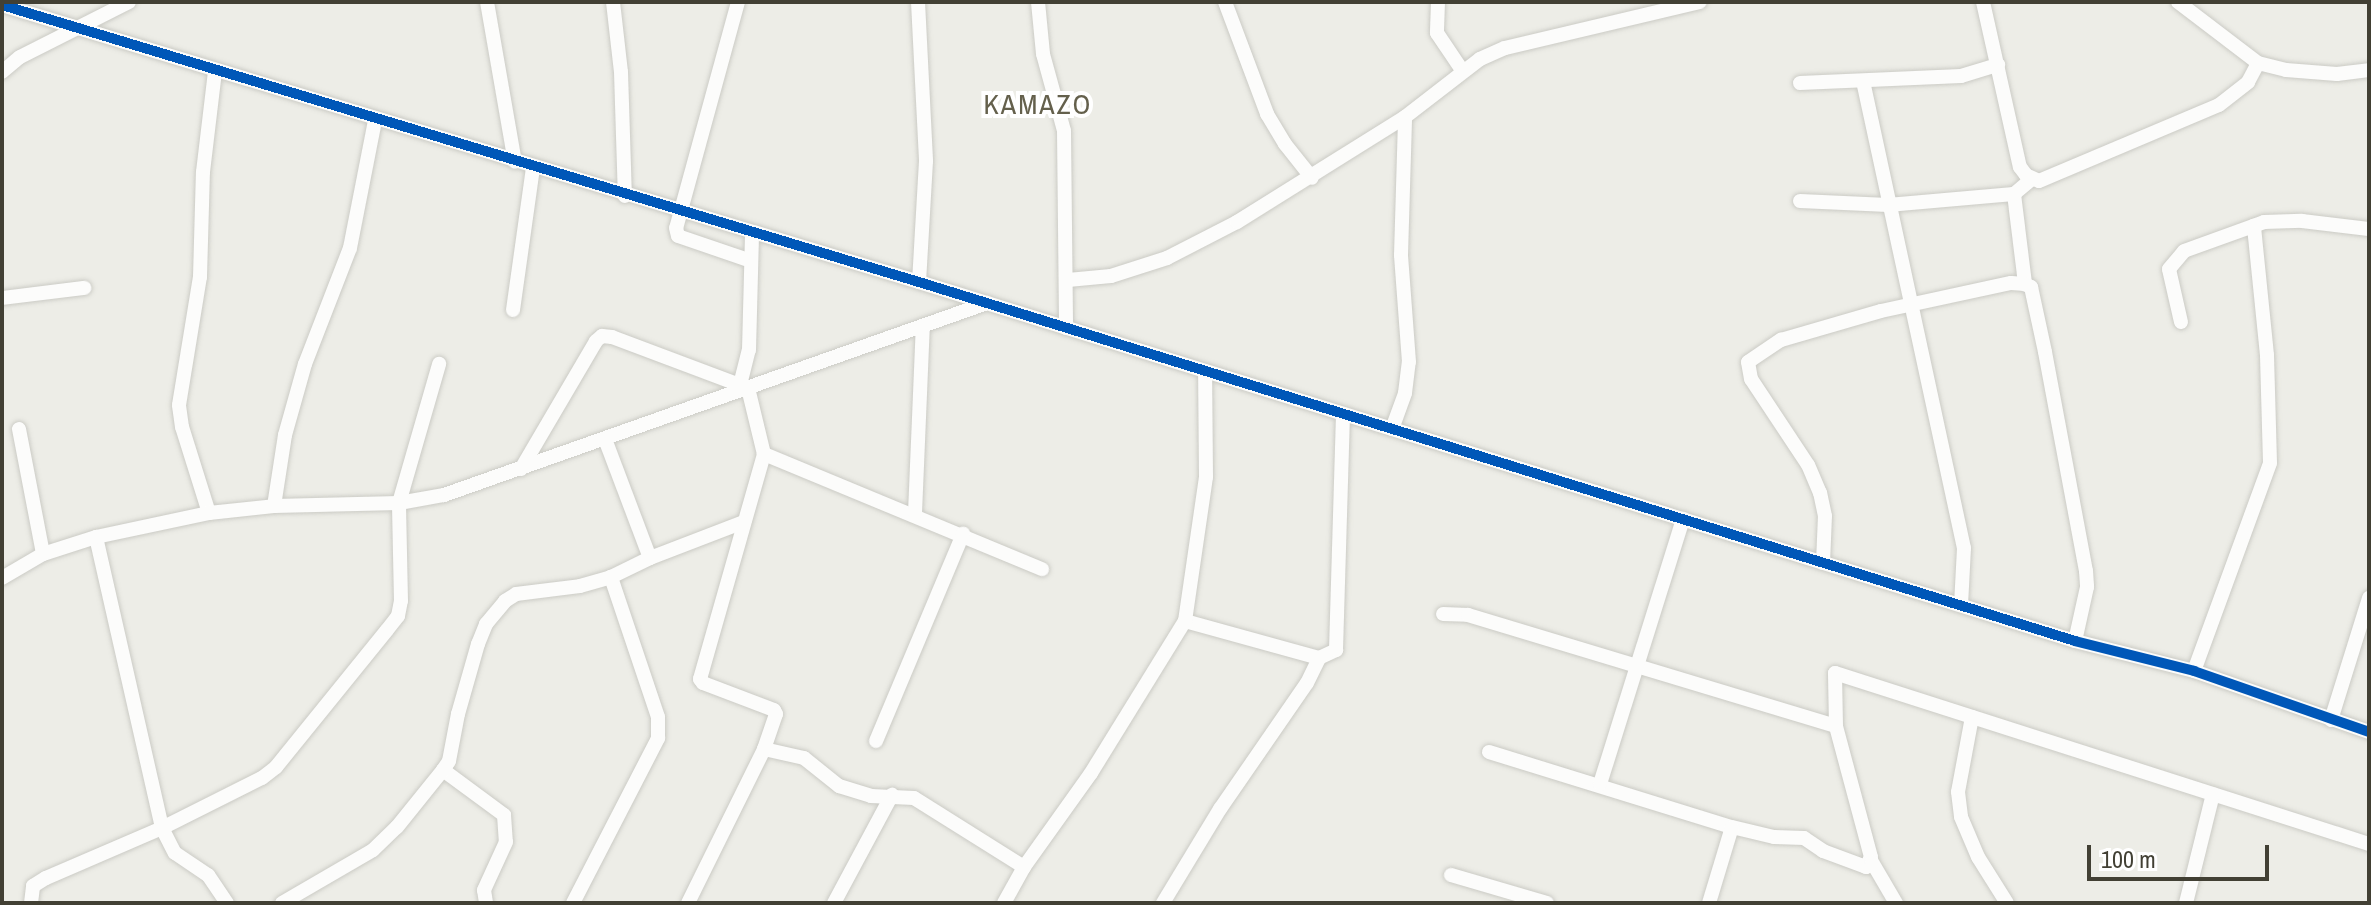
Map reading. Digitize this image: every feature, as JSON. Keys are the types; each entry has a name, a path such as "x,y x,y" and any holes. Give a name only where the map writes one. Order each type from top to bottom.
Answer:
{"street":[{"path":"2,72 20,57 129,2"},
{"path":"487,2 515,162"},
{"path":"613,2 621,72 625,196"},
{"path":"738,2 676,228 678,236 751,261"},
{"path":"918,2 926,161 919,282"},
{"path":"1038,2 1043,54 1064,131 1068,280 1066,328"},
{"path":"1225,2 1267,114 1312,178"},
{"path":"1438,2 1437,33 1462,70"},
{"path":"1068,280 1111,276 1167,258 1312,178 1405,117 1462,70 1505,48 1700,2"},
{"path":"1983,2 2020,167 2032,179 2047,180 2219,105 2241,89 2258,63"},
{"path":"2187,4 2258,63 2286,70 2337,74 2369,70"},
{"path":"2,5 681,213 919,282 2075,641 2194,671 2369,732"},
{"path":"2,58 20,57"},
{"path":"1800,83 1961,76 1998,65"},
{"path":"209,513 182,427 179,405 200,277 203,172 215,72"},
{"path":"1863,81 1964,548 1961,605"},
{"path":"1392,429 1405,393 1409,362 1401,255 1405,117"},
{"path":"274,506 285,435 305,364 350,248 375,120"},
{"path":"513,310 533,168"},
{"path":"1800,201 1888,205 2014,194 2032,179"},
{"path":"2014,194 2025,284"},
{"path":"2181,322 2169,269 2174,258 2184,251 2264,222 2302,221 2369,229"},
{"path":"2194,671 2270,463 2267,355 2254,226"},
{"path":"688,903 764,749 776,712 703,683 700,679 764,454 744,386 749,350 752,233"},
{"path":"1823,563 1825,516 1820,493 1808,465 1751,379 1748,362 1781,340 1913,304 2011,283 2025,284 2031,287 2045,352 2086,571 2087,587 2075,641"},
{"path":"2,298 84,288"},
{"path":"2,578 43,554 96,537 209,513 274,506 399,503 444,495 744,386 987,303"},
{"path":"915,513 923,326"},
{"path":"521,469 549,416 602,336 744,386"},
{"path":"31,903 33,886 46,878 241,790 276,767 398,616 401,601 399,503 439,364"},
{"path":"1004,903 1024,867 1091,773 1185,621 1206,477 1205,371"},
{"path":"1185,621 1319,658 1331,655 1339,645 1343,414"},
{"path":"19,429 43,554"},
{"path":"605,439 650,558"},
{"path":"764,454 915,513 1042,569"},
{"path":"1600,784 1683,519"},
{"path":"282,903 373,850 397,827 443,770 449,761 458,714 478,644 495,611 516,594 580,586 611,577 650,558 744,522"},
{"path":"876,741 963,534"},
{"path":"96,537 162,828 175,853 208,875 227,903"},
{"path":"573,903 658,738 658,717 611,577"},
{"path":"2331,720 2369,598"},
{"path":"1443,614 1468,615 1836,726"},
{"path":"1163,903 1220,809 1307,683 1319,658"},
{"path":"1896,903 1872,862 1836,726 1835,673 2369,844"},
{"path":"1972,717 1958,792 1961,817 1978,857 2007,903"},
{"path":"764,749 804,758 839,786 871,796 914,798 1024,867"},
{"path":"1489,752 1732,827 1774,837 1804,838 1861,868 1872,862"},
{"path":"443,770 504,815 506,842 484,890 486,903"},
{"path":"2186,903 2213,794"},
{"path":"834,903 892,795"},
{"path":"1709,903 1732,827"},
{"path":"1451,875 1547,903"}],"cycle path":[{"path":"2,5 919,282 2075,641 2194,671 2369,732"}],"district":[{"name":"KAMAZO","path":"1038,104"}]}
